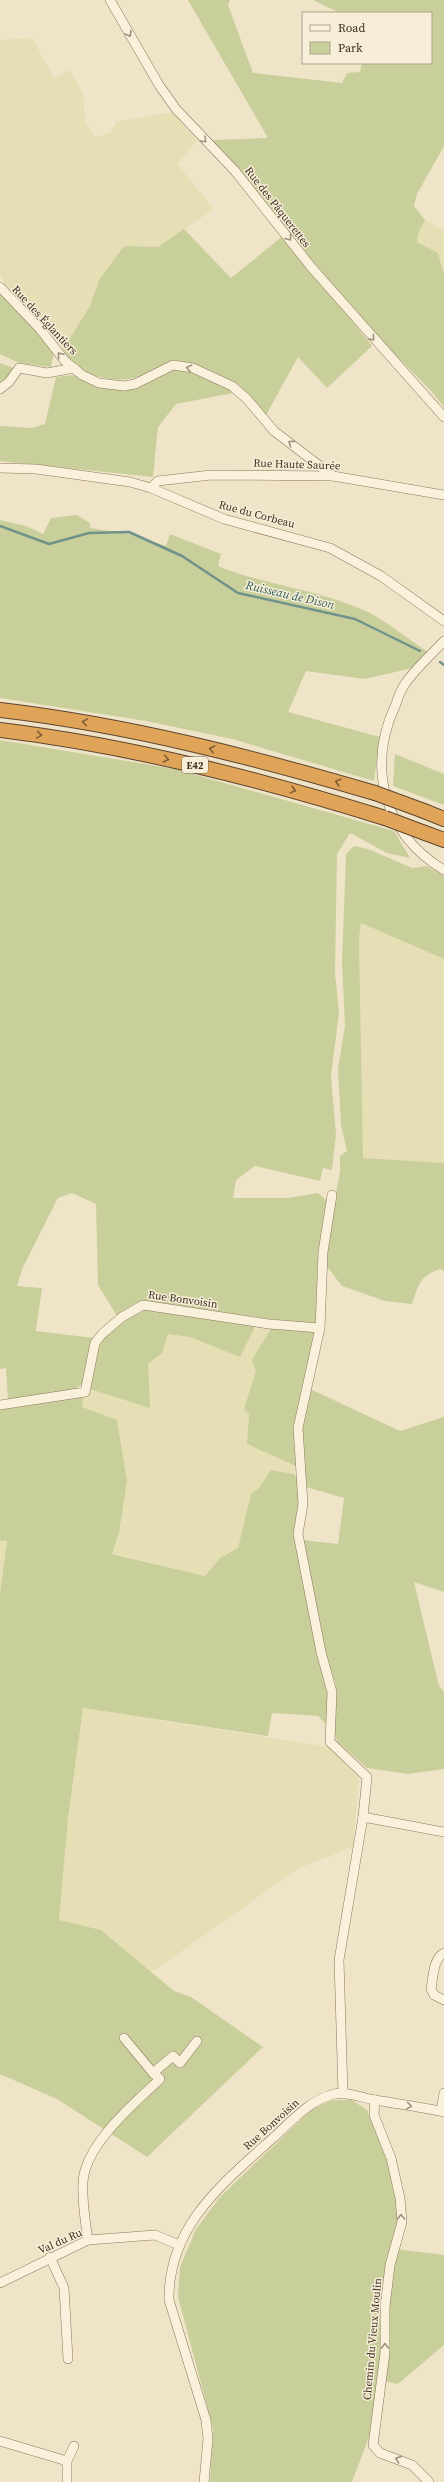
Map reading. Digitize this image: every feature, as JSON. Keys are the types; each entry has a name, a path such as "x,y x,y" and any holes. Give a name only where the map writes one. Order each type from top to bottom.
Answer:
{"highway":[{"name":"E42","path":"0,710 104,725 178,740 249,757 375,793 444,819"},
{"name":"E42","path":"0,730 99,745 174,760 299,792 385,818 444,840"}],"street":[{"name":"Rue des Pâquerettes","path":"110,0 159,86 176,109 235,171 312,268 380,348 444,416"},
{"name":"Rue des Églantiers","path":"0,287 40,329 65,361 82,375 99,383 124,386 135,384 173,365 199,371 232,386 247,399 274,431 333,476"},
{"name":"Rue des Églantiers","path":"0,389 9,382 19,368 47,373 74,368"},
{"name":"Rue du Corbeau","path":"0,468 36,469 130,482 151,488 224,519 330,548 381,576 444,621"},
{"name":"Rue Haute Saurée","path":"151,488 158,481 211,475 333,476 444,495"},
{"path":"444,641 405,684 389,717 382,744 382,777 388,809 405,836 428,861 444,870"},
{"path":"332,1195 323,1252 320,1328 298,1428 303,1504 298,1534 321,1652 332,1692 330,1742 367,1777 363,1818 339,1960 343,2094 442,2111 444,2093"},
{"name":"Rue Bonvoisin","path":"0,1405 85,1392 96,1343 102,1334 122,1317 143,1305 268,1324 320,1328"},
{"path":"363,1818 444,1832"},
{"path":"444,1953 439,1956 436,1963 431,1989 434,1995 444,2000"},
{"path":"88,2240 83,2181 86,2171 109,2128 160,2079 153,2073 124,2038"},
{"path":"153,2073 173,2056 180,2063 197,2041"},
{"name":"Rue Bonvoisin","path":"204,2482 208,2439 206,2420 168,2300 168,2280 179,2245 198,2211 212,2194 250,2158 315,2102 336,2094 343,2094"},
{"name":"Chemin du Vieux Moulin","path":"375,2100 374,2115 391,2158 400,2198 402,2222 390,2265 384,2307 385,2353 373,2445 380,2453 412,2465 429,2482"},
{"name":"Val du Ru","path":"0,2283 50,2257 88,2240 155,2235 179,2245"},
{"path":"50,2257 64,2288 68,2359"},
{"path":"0,2441 67,2461"},
{"path":"67,2482 67,2461 74,2446"}],"shaded area":[{"path":"32,38 54,78 69,70 83,93 85,122 95,137 111,133 116,122 172,112 197,141 177,164 214,209 158,247 124,246 99,280 90,306 63,349 9,290 0,275 0,40"},
{"path":"425,220 444,231 444,275 438,253 417,242 419,231"},
{"path":"361,923 444,959 444,1163 363,1158 359,939"},
{"path":"257,1323 272,1327 244,1409 249,1414 247,1444 294,1465 294,1474 271,1470 259,1488 251,1494 238,1548 220,1558 205,1576 112,1553 119,1533 127,1481 117,1421 82,1407 84,1394 90,1389 148,1364 162,1353 168,1334 190,1337 240,1356"},
{"path":"0,1541 7,1541 0,1593"},
{"path":"83,1708 329,1747 359,1777 353,1847 299,1868 152,1972 101,1930 59,1920 68,1818"}],"green space":[{"path":"188,0 230,0 228,5 253,73 342,83 347,73 360,72 362,64 432,64 432,12 338,12 313,0 444,0 444,146 417,194 414,206 425,220 419,231 417,242 438,253 444,275 444,407 431,391 373,332 210,140 268,138"},
{"path":"184,229 231,278 284,235 372,346 327,388 298,357 265,417 240,386 206,370 179,361 138,377 117,380 95,375 76,365 63,349 90,306 99,280 124,246 158,247"},
{"path":"0,292 42,336 54,352 51,367 19,363 0,354"},
{"path":"0,363 14,368 0,386"},
{"path":"170,368 189,369 238,392 176,404 158,427 153,477 0,461 0,426 32,428 45,424 56,377 73,375 112,387"},
{"path":"77,515 90,523 90,528 129,534 166,546 170,534 221,554 218,566 253,578 344,602 369,612 428,652 417,667 365,679 306,671 288,712 380,737 374,781 232,739 146,721 0,698 0,520 26,526 43,534 51,518"},
{"path":"0,740 175,769 394,831 410,858 387,853 350,833 337,854 335,973 339,1012 331,1077 336,1134 332,1170 323,1168 320,1181 255,1166 236,1180 233,1198 289,1198 318,1193 327,1201 317,1268 317,1325 141,1302 117,1316 98,1285 96,1204 72,1193 58,1198 23,1267 17,1286 42,1288 36,1331 94,1338 84,1383 75,1389 8,1400 6,1368 0,1369"},
{"path":"395,754 444,774 444,805 393,786"},
{"path":"354,846 368,849 412,868 427,866 444,876 444,959 361,923 359,939 363,1158 444,1163 444,1271 440,1269 424,1278 418,1286 412,1304 385,1301 342,1286 325,1264 325,1250 340,1172 340,1156 347,1151 341,1125 338,1069 345,1026 342,962 346,854"},
{"path":"145,1307 257,1323 240,1357 190,1337 168,1334 162,1353 148,1364 150,1408 90,1389 96,1359 103,1339 118,1323"},
{"path":"272,1327 316,1330 296,1466 247,1444 249,1414 244,1409 256,1371 252,1360"},
{"path":"310,1389 400,1431 444,1417 444,1592 414,1582 439,1686 444,1692 444,1769 408,1774 367,1768 337,1741 333,1728 336,1685 324,1649 302,1540 338,1544 344,1498 306,1487 302,1424"},
{"path":"84,1394 82,1407 117,1420 127,1481 119,1533 112,1554 205,1576 220,1558 238,1548 251,1494 259,1488 271,1470 294,1474 299,1481 300,1499 295,1526 329,1688 327,1725 318,1716 272,1713 268,1736 83,1708 68,1818 59,1920 101,1930 174,1991 191,1997 263,2047 147,2157 57,2099 0,2074 0,1593 7,1541 0,1541 0,1408"},
{"path":"332,2100 352,2100 367,2110 391,2164 398,2209 395,2249 444,2255 444,2345 398,2384 380,2380 375,2421 352,2482 210,2482 213,2428 178,2297 180,2267 196,2229 220,2197 311,2110"}],"waterway":[{"name":"Ruisseau de Dison","path":"0,526 49,544 89,533 129,532 182,556 238,593 355,619 420,651"},
{"name":"Ruisseau de Dison","path":"440,662 444,665"}]}
